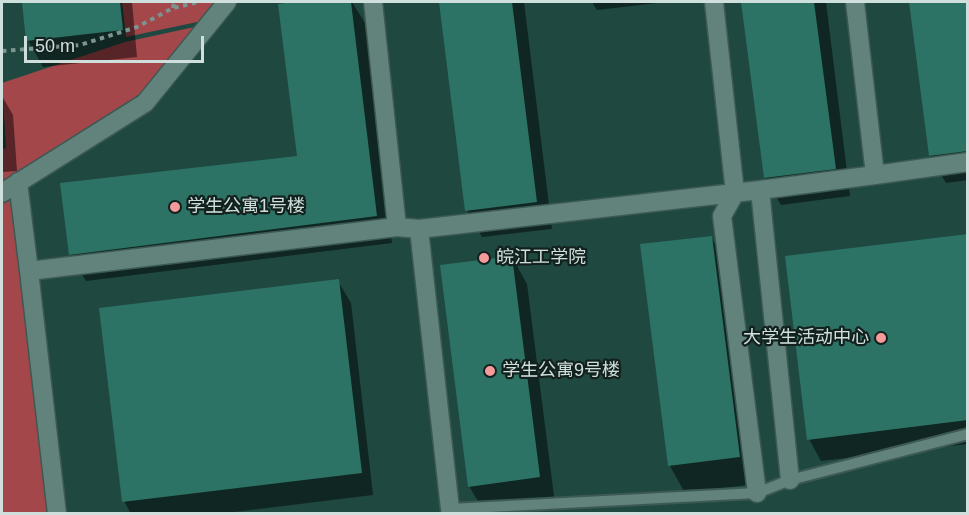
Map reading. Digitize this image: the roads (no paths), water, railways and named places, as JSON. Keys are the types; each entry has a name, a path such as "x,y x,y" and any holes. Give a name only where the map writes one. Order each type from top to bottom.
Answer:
{"street":[{"path":"2,193 145,103 227,2"},
{"path":"373,2 397,227"},
{"path":"714,2 735,193 722,216 757,493"},
{"path":"855,2 875,175"},
{"path":"29,271 397,227 419,229 735,193 968,162"},
{"path":"18,182 57,513"},
{"path":"760,190 790,480"},
{"path":"419,229 450,509"}],"lane":[{"path":"450,509 757,493 790,480 968,434"}],"place":[{"name":"学生公寓1号楼","path":"175,207"},
{"name":"皖江工学院","path":"484,258"},
{"name":"大学生活动中心","path":"881,338"},
{"name":"学生公寓9号楼","path":"490,371"}]}
